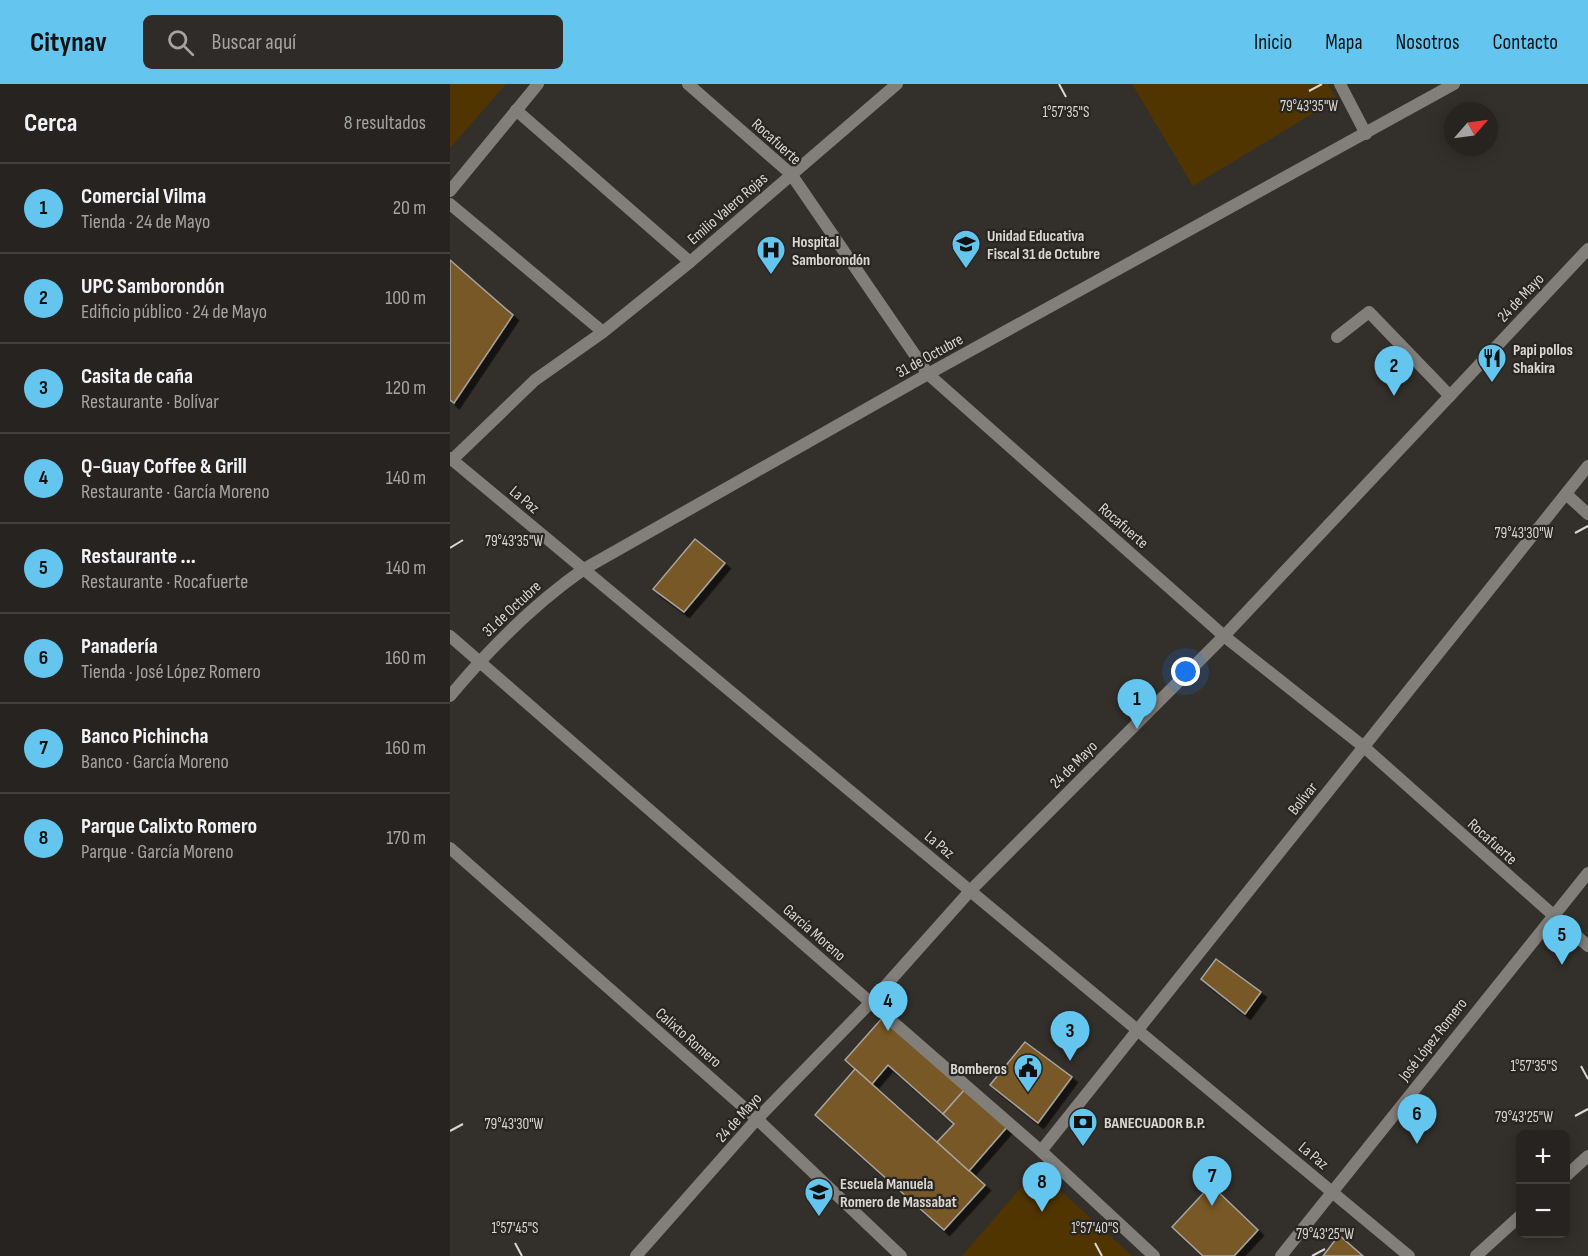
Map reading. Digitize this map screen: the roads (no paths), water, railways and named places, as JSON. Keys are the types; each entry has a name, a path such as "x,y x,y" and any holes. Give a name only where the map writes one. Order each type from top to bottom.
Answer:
{"street":[{"path":"450,191 538,84"},
{"name":"Rocafuerte","path":"688,84 791,174 928,374 1224,636 1364,747 1588,946"},
{"path":"1340,84 1366,134"},
{"name":"31 de Octubre","path":"450,696 479,662 556,588 584,570 928,374 1454,84"},
{"name":"Emilio Valero Rojas","path":"451,459 535,380 603,332 690,261 892,85"},
{"path":"516,110 690,261"},
{"path":"450,204 603,332"},
{"name":"24 de Mayo","path":"636,1256 758,1119 871,1002 970,891 1224,636 1588,249"},
{"path":"1337,337 1369,312 1450,396"},
{"name":"La Paz","path":"451,459 1409,1256"},
{"name":"Bolívar","path":"1041,1151 1588,466"},
{"path":"1566,494 1588,514"},
{"name":"García Moreno","path":"450,636 1041,1151 1154,1256"},
{"name":"Calixto Romero","path":"450,848 758,1119 901,1256"},
{"name":"José López Romero","path":"1281,1256 1552,915 1588,873"},
{"path":"1570,1172 1588,1156"},
{"path":"1476,1256 1516,1220"}],"place":[{"name":"Unidad Educativa Fiscal 31 de Octubre","path":"966,270"},
{"name":"Hospital Samborondón","path":"771,276"},
{"name":"Papi pollos Shakira","path":"1492,384"},
{"name":"UPC Samborondón","path":"1394,396"},
{"name":"Comercial Vilma","path":"1137,729"},
{"name":"Restaurante ...","path":"1562,965"},
{"name":"Q-Guay Coffee & Grill","path":"888,1031"},
{"name":"Casita de caña","path":"1070,1061"},
{"name":"Bomberos","path":"1028,1094"},
{"name":"Panadería","path":"1417,1144"},
{"name":"BANECUADOR B.P.","path":"1083,1148"},
{"name":"Banco Pichincha","path":"1212,1206"},
{"name":"Parque Calixto Romero","path":"1042,1212"},
{"name":"Escuela Manuela Romero de Massabat","path":"819,1218"}]}
